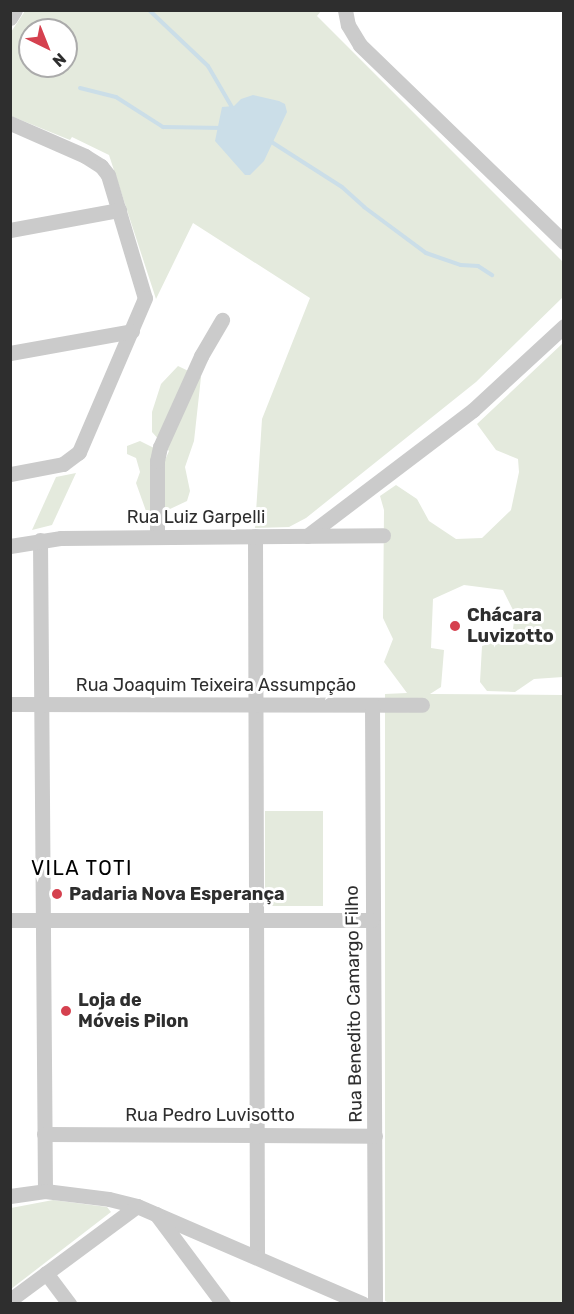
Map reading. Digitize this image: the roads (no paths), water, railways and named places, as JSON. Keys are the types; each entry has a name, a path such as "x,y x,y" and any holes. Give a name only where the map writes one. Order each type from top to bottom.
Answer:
{"street":[{"path":"10,18 15,10"},
{"path":"345,10 348,25 360,45 564,242"},
{"path":"10,123 85,156 101,166 108,176 145,292 144,304 79,452 72,460 63,464 10,474"},
{"path":"10,230 119,210"},
{"path":"157,537 157,461 160,447 201,356 222,320"},
{"path":"307,536 473,410 564,326"},
{"path":"10,353 132,331"},
{"name":"Rua Luiz Garpelli","path":"10,546 40,540 383,535"},
{"path":"255,537 257,1256"},
{"path":"40,540 45,1191"},
{"name":"Rua Joaquim Teixeira Assumpção","path":"10,704 255,702 422,705"},
{"name":"Rua Benedito Camargo Filho","path":"372,705 375,1304"},
{"path":"10,920 372,920"},
{"name":"Rua Pedro Luvisotto","path":"44,1134 375,1136"},
{"path":"13,1197 45,1191 109,1199 155,1211 363,1304"},
{"path":"10,1300 137,1206"},
{"path":"155,1211 223,1304"},
{"path":"46,1273 69,1304"}],"water":[{"path":"253,95 285,104 287,112 264,161 250,175 245,175 215,141 222,107 234,106 241,99"}],"waterway":[{"path":"149,10 208,66 233,109"},
{"path":"80,88 116,97 163,127 223,128"},
{"path":"270,141 342,187 364,207 426,253 461,265 478,266 492,275"}],"place":[{"name":"Chácara Luvizotto","path":"455,626"},
{"name":"Padaria Nova Esperança","path":"57,894"},
{"name":"Loja de Móveis Pilon","path":"66,1011"}],"district":[{"name":"VILA TOTI","path":"82,868"}]}
